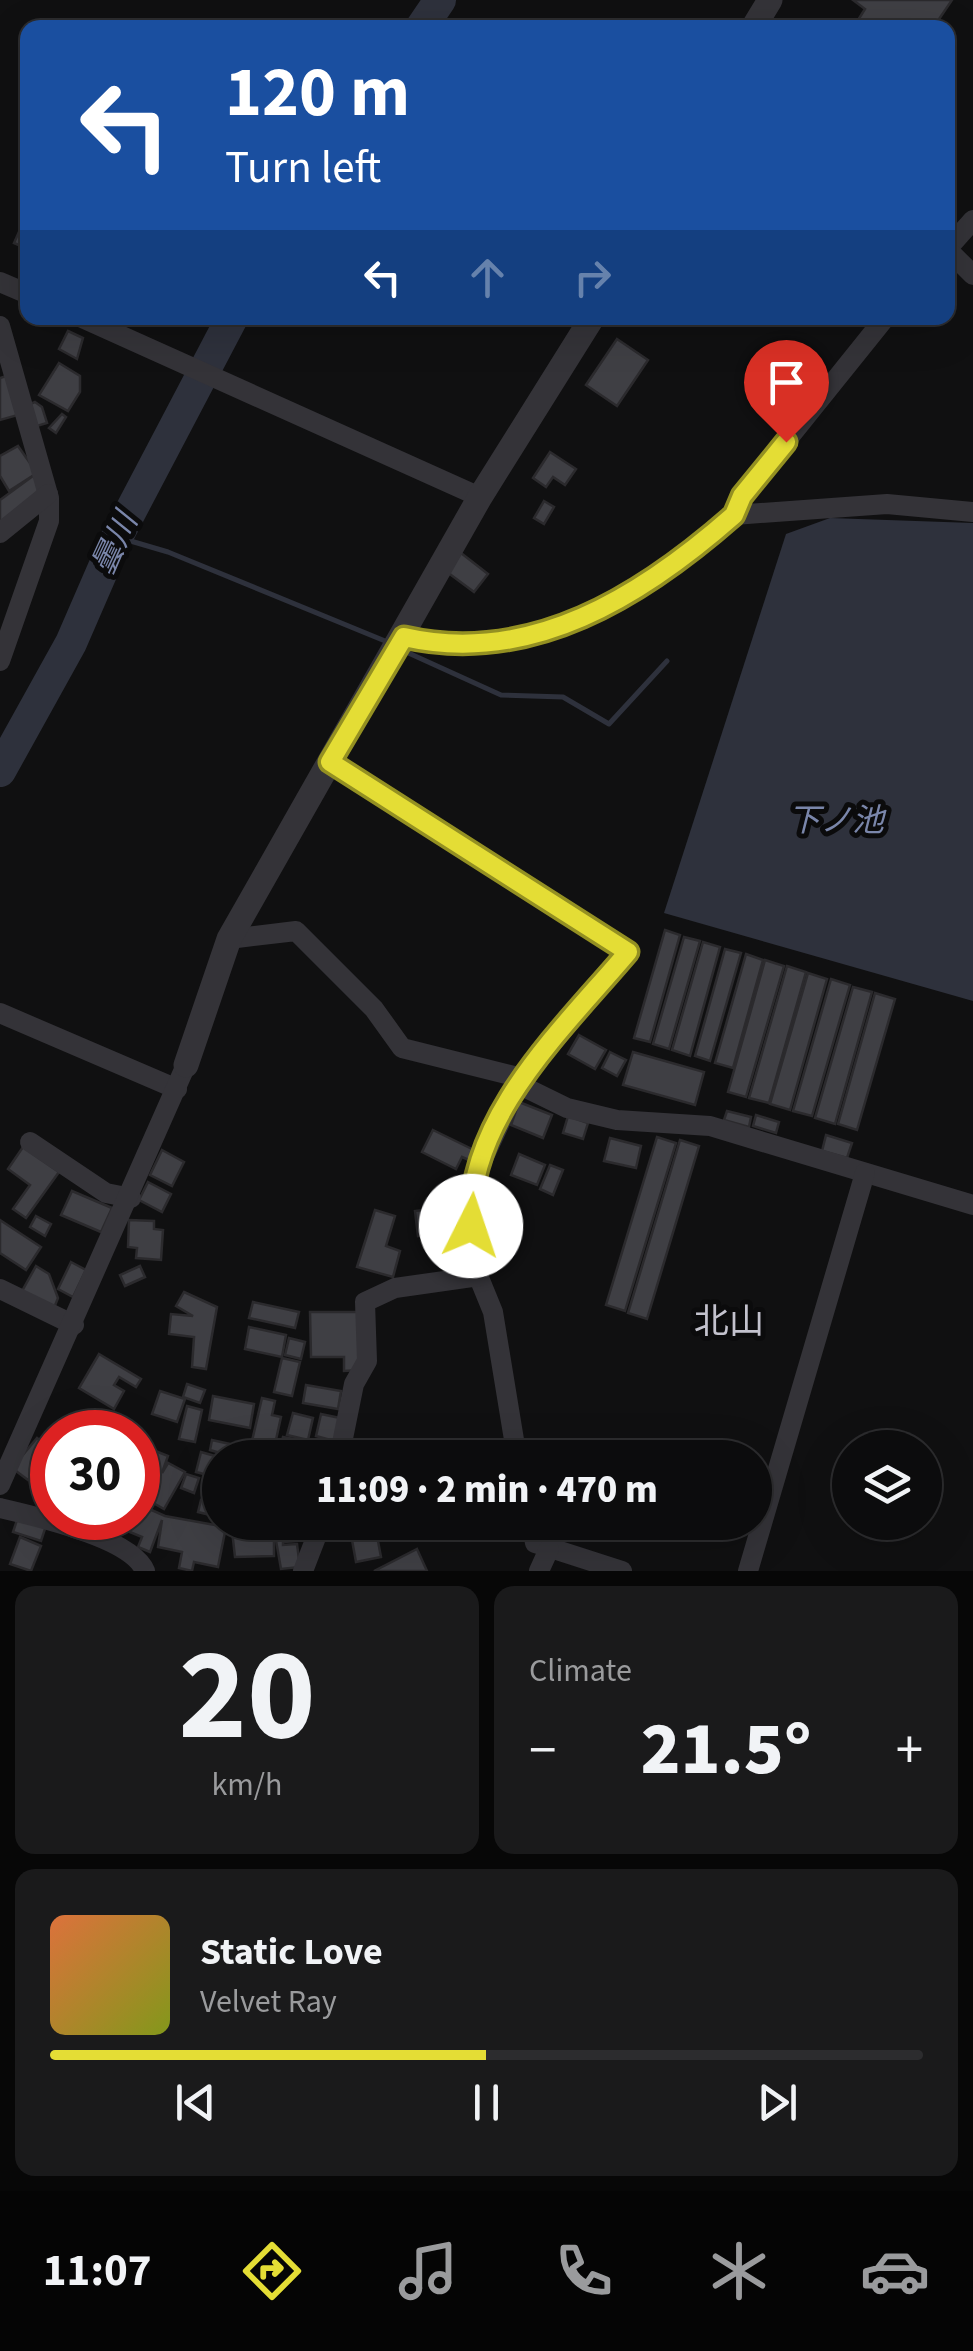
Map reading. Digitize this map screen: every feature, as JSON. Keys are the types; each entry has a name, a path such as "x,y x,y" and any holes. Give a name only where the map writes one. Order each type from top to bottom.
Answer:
{"street":[{"path":"955,241 973,220"},
{"path":"955,256 973,275"},
{"path":"97,325 480,497"},
{"path":"0,1485 131,1198 181,1077 228,939 398,648 480,497 588,325"},
{"path":"398,648 484,646 570,622 616,604 734,515 742,496 878,325"},
{"path":"0,326 48,494 49,521 0,660"},
{"path":"0,532 48,494"},
{"path":"734,515 887,504 973,512"},
{"path":"330,762 628,952 518,1084 470,1189 473,1262 493,1312 515,1440"},
{"path":"228,939 296,931 374,1009 402,1048 514,1076 518,1084 567,1108 617,1120 710,1126 973,1204"},
{"path":"0,1012 181,1077"},
{"path":"30,1142 106,1192 131,1198"},
{"path":"748,1571 865,1173"},
{"path":"343,1440 354,1384 366,1361 365,1302 394,1288 478,1276"},
{"path":"0,1289 74,1326"},
{"path":"0,1508 64,1523 133,1555 149,1570"},
{"path":"304,1571 315,1540"},
{"path":"534,1540 549,1549 622,1571"},
{"path":"539,1571 549,1549"}],"water":[{"name":"下ノ池","path":"830,518 973,523 973,1001 664,913 786,534"}],"building":[{"path":"853,0 952,0 938,20 858,20 865,9"},
{"path":"68,331 83,338 77,359 59,349"},
{"path":"617,339 648,360 617,406 586,385"},
{"path":"59,363 80,376 80,392 68,411 39,395"},
{"path":"6,376 18,415 0,420 0,378"},
{"path":"35,402 42,407 47,423 37,426 30,404"},
{"path":"62,414 66,417 56,433 49,428"},
{"path":"18,446 37,473 9,491 0,476 0,456"},
{"path":"550,452 576,469 565,485 553,477 546,487 533,478"},
{"path":"37,473 43,490 0,526 0,500"},
{"path":"544,501 554,507 544,524 534,518"},
{"path":"461,553 488,574 474,592 447,572"},
{"path":"665,930 680,935 650,1042 634,1038"},
{"path":"684,937 700,941 669,1049 653,1044"},
{"path":"703,942 720,947 690,1056 672,1050"},
{"path":"725,949 741,953 710,1061 695,1056"},
{"path":"746,954 763,960 733,1068 715,1063"},
{"path":"765,960 784,966 746,1097 728,1092"},
{"path":"787,966 806,972 769,1103 749,1098"},
{"path":"808,973 827,979 790,1110 770,1104"},
{"path":"831,979 850,985 812,1116 793,1111"},
{"path":"853,987 872,992 835,1124 815,1118"},
{"path":"875,993 895,999 857,1130 838,1124"},
{"path":"579,1035 606,1050 595,1069 568,1054"},
{"path":"610,1052 626,1060 617,1076 602,1068"},
{"path":"633,1052 704,1072 695,1105 623,1085"},
{"path":"519,1102 552,1115 543,1138 511,1125"},
{"path":"727,1111 751,1117 749,1127 724,1120"},
{"path":"756,1115 779,1122 776,1133 753,1126"},
{"path":"568,1116 588,1123 583,1139 563,1133"},
{"path":"433,1130 476,1151 471,1161 462,1157 456,1169 422,1152"},
{"path":"826,1135 852,1143 847,1158 822,1151"},
{"path":"657,1137 676,1143 625,1311 606,1305"},
{"path":"610,1138 641,1146 636,1168 604,1161"},
{"path":"680,1140 699,1146 647,1319 628,1313"},
{"path":"23,1147 59,1172 26,1218 13,1209 30,1185 8,1169"},
{"path":"162,1150 184,1162 172,1186 150,1175"},
{"path":"519,1154 545,1165 537,1185 511,1175"},
{"path":"550,1165 563,1170 553,1195 540,1189"},
{"path":"148,1182 171,1194 162,1212 139,1200"},
{"path":"72,1191 112,1208 101,1232 61,1215"},
{"path":"459,1205 463,1230 418,1236 415,1211"},
{"path":"375,1210 395,1216 386,1246 400,1251 393,1277 357,1267"},
{"path":"36,1216 51,1224 45,1236 30,1227"},
{"path":"0,1220 41,1247 26,1270 0,1253"},
{"path":"129,1220 154,1221 154,1229 163,1230 161,1260 136,1258 137,1248 128,1247"},
{"path":"71,1262 86,1270 73,1297 58,1289"},
{"path":"36,1266 49,1274 58,1298 54,1308 21,1293"},
{"path":"140,1266 145,1277 125,1286 120,1275"},
{"path":"184,1292 217,1307 206,1369 192,1367 194,1337 169,1334 171,1314 193,1316 176,1306"},
{"path":"253,1302 299,1312 295,1328 249,1318"},
{"path":"310,1312 359,1312 360,1370 344,1371 344,1357 311,1357"},
{"path":"249,1327 286,1335 282,1357 245,1349"},
{"path":"289,1338 305,1342 301,1359 285,1355"},
{"path":"99,1354 141,1379 136,1387 119,1377 114,1385 124,1391 114,1409 79,1388"},
{"path":"282,1358 300,1362 292,1396 274,1392"},
{"path":"187,1384 205,1390 200,1403 183,1397"},
{"path":"306,1385 341,1391 338,1409 303,1403"},
{"path":"160,1391 185,1399 177,1422 153,1410"},
{"path":"213,1396 254,1404 250,1428 209,1420"},
{"path":"262,1398 275,1401 272,1415 281,1417 276,1440 252,1440"},
{"path":"187,1406 202,1410 195,1442 179,1439"},
{"path":"293,1413 313,1418 308,1440 287,1435"},
{"path":"321,1414 340,1418 334,1440 316,1436"},
{"path":"30,1446 28,1480 12,1468"},
{"path":"201,1452 202,1474 196,1472"},
{"path":"160,1453 168,1456 162,1473 168,1463 185,1472 164,1509 160,1507"},
{"path":"186,1474 199,1478 194,1493 181,1488"},
{"path":"19,1514 30,1518 30,1537 13,1532"},
{"path":"160,1514 202,1523 202,1540 223,1540 218,1567 194,1562 192,1571 179,1568 182,1552 158,1547 162,1520 160,1525"},
{"path":"20,1537 41,1546 31,1571 10,1564"},
{"path":"141,1540 154,1540 150,1552 138,1547"},
{"path":"233,1540 274,1540 274,1556 235,1557"},
{"path":"276,1540 283,1540 283,1545 297,1544 300,1567 281,1569"},
{"path":"352,1540 378,1540 381,1557 356,1562"},
{"path":"417,1549 427,1571 374,1571"}],"waterway":[{"name":"曇川","path":"426,20 440,0"},
{"name":"曇川","path":"0,771 71,643 117,537 228,325"},
{"path":"117,537 168,552 390,643"},
{"path":"404,651 501,695 563,697 609,724 667,661"}],"district":[{"name":"北山","path":"729,1322"}],"route":[{"path":"471,1226 470,1189 508,1100 628,952 330,762 404,637 445,646 484,646 570,622 616,604 710,537 734,515 742,496 786,442"}]}
